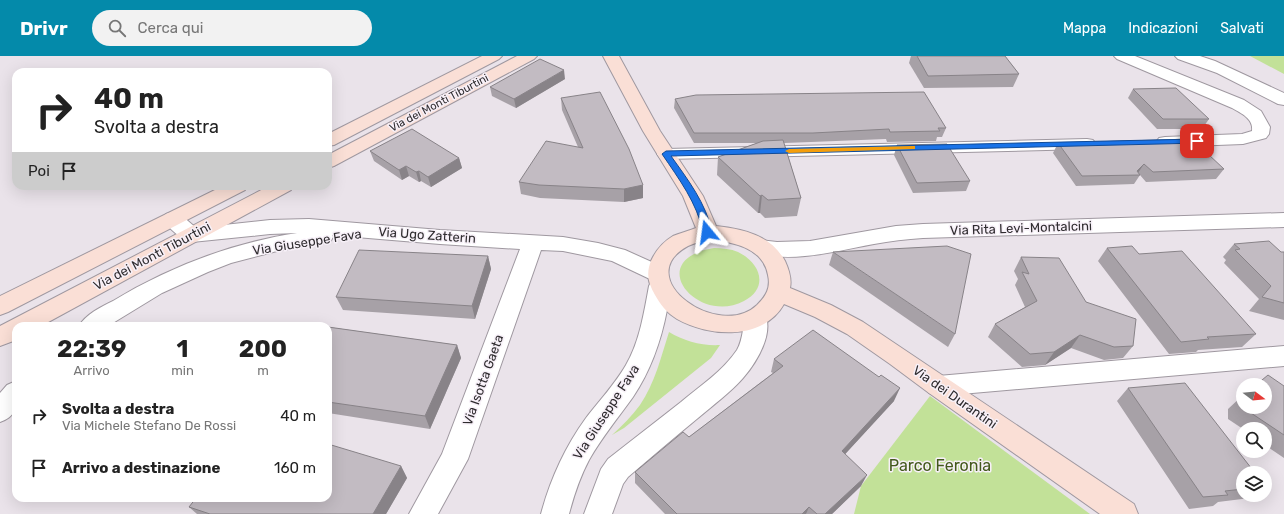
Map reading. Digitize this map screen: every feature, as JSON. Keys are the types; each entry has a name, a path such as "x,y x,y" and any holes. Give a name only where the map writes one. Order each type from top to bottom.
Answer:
{"main road":[{"name":"Via dei Monti Tiburtini","path":"332,139 494,56"},
{"name":"Via dei Monti Tiburtini","path":"332,160 529,56"},
{"path":"611,56 636,103 666,154 692,193 705,219 707,232"},
{"name":"Via dei Monti Tiburtini","path":"4,303 230,190"},
{"name":"Via dei Monti Tiburtini","path":"29,322 276,190"},
{"path":"707,232 743,238 760,247 770,256 776,265 780,278 779,293 771,306 756,318 731,324 700,320 679,309 669,300 659,280 663,257 674,245 689,236 707,232"},
{"name":"Via dei Durantini","path":"779,293 855,328 1124,514"},
{"path":"0,337 12,331"}],"street":[{"path":"1122,56 1238,104 1255,115 1261,127 1260,134 1243,139 1151,142"},
{"path":"1183,56 1203,61 1231,73 1284,100"},
{"path":"1222,56 1284,88"},
{"path":"666,154 1105,143"},
{"path":"173,219 192,235"},
{"name":"Via Rita Levi-Montalcini","path":"760,247 799,250 891,234 923,231 1284,220"},
{"name":"Via Ugo Zatterin","path":"192,235 289,226 330,227 372,232 580,246 604,251 624,258 659,280"},
{"name":"Via Giuseppe Fava","path":"97,322 124,304 160,285 216,261 272,244 372,232"},
{"name":"Via Isotta Gaeta","path":"423,514 454,459 533,242"},
{"name":"Via Giuseppe Fava","path":"555,514 565,482 575,458 591,432 626,388 636,371 652,326 659,280"},
{"path":"598,514 611,478 618,468 709,394 734,371 751,344 756,318"},
{"path":"938,386 1284,356"},
{"path":"0,411 12,397"}],"green space":[{"path":"1250,56 1284,56 1284,74"},
{"path":"714,248 738,252 752,262 757,269 759,283 752,296 744,301 727,306 710,305 695,298 685,288 680,277 682,265 693,255"},
{"path":"669,332 693,342 707,345 720,345 711,358 624,428 612,435 634,413 650,388"},
{"name":"Parco Feronia","path":"930,396 1090,514 854,514 861,486"}],"building":[{"path":"917,56 1005,56 1019,74 928,76"},
{"path":"540,59 564,70 514,99 490,87"},
{"path":"1176,88 1209,119 1163,119 1133,89"},
{"path":"600,92 629,149 643,185 624,189 539,185 519,182 546,141 583,148 561,98"},
{"path":"924,92 946,128 938,128 940,131 890,132 889,129 813,133 694,133 675,99 696,95"},
{"path":"412,129 459,158 428,177 419,171 416,172 406,166 399,170 370,151"},
{"path":"1192,139 1224,169 1153,172 1144,164 1137,171 1140,175 1082,176 1058,143"},
{"path":"783,140 801,198 768,200 762,195 760,196 718,157 763,141"},
{"path":"947,144 970,181 917,183 897,145"},
{"path":"1269,241 1281,252 1284,252 1284,303 1262,297 1271,286 1235,250 1240,249 1234,244"},
{"path":"947,246 971,254 955,334 833,252"},
{"path":"1132,246 1139,254 1182,251 1256,334 1207,337 1209,339 1181,342 1107,248"},
{"path":"359,250 488,256 472,306 336,297"},
{"path":"1021,257 1059,258 1086,302 1136,319 1133,346 1114,347 1080,335 1054,352 1030,354 995,324 1037,301 1022,272 1029,274"},
{"path":"332,328 457,345 425,416 332,403"},
{"path":"813,330 879,377 881,375 900,388 842,451 867,475 825,514 817,514 809,507 802,514 677,514 635,472 683,432 689,437 783,366 774,359"},
{"path":"1268,375 1284,386 1284,435 1272,427 1272,422 1264,422 1252,414 1272,414 1272,378 1264,378"},
{"path":"1185,383 1236,449 1236,458 1243,458 1250,466 1236,466 1236,490 1225,491 1228,495 1203,497 1128,388"},
{"path":"332,445 401,466 373,514 210,514 189,507 193,502 332,502"}],"slow traffic":[{"path":"789,151 913,148"}],"route":[{"path":"707,232 705,219 692,193 666,154 1197,141"}]}
